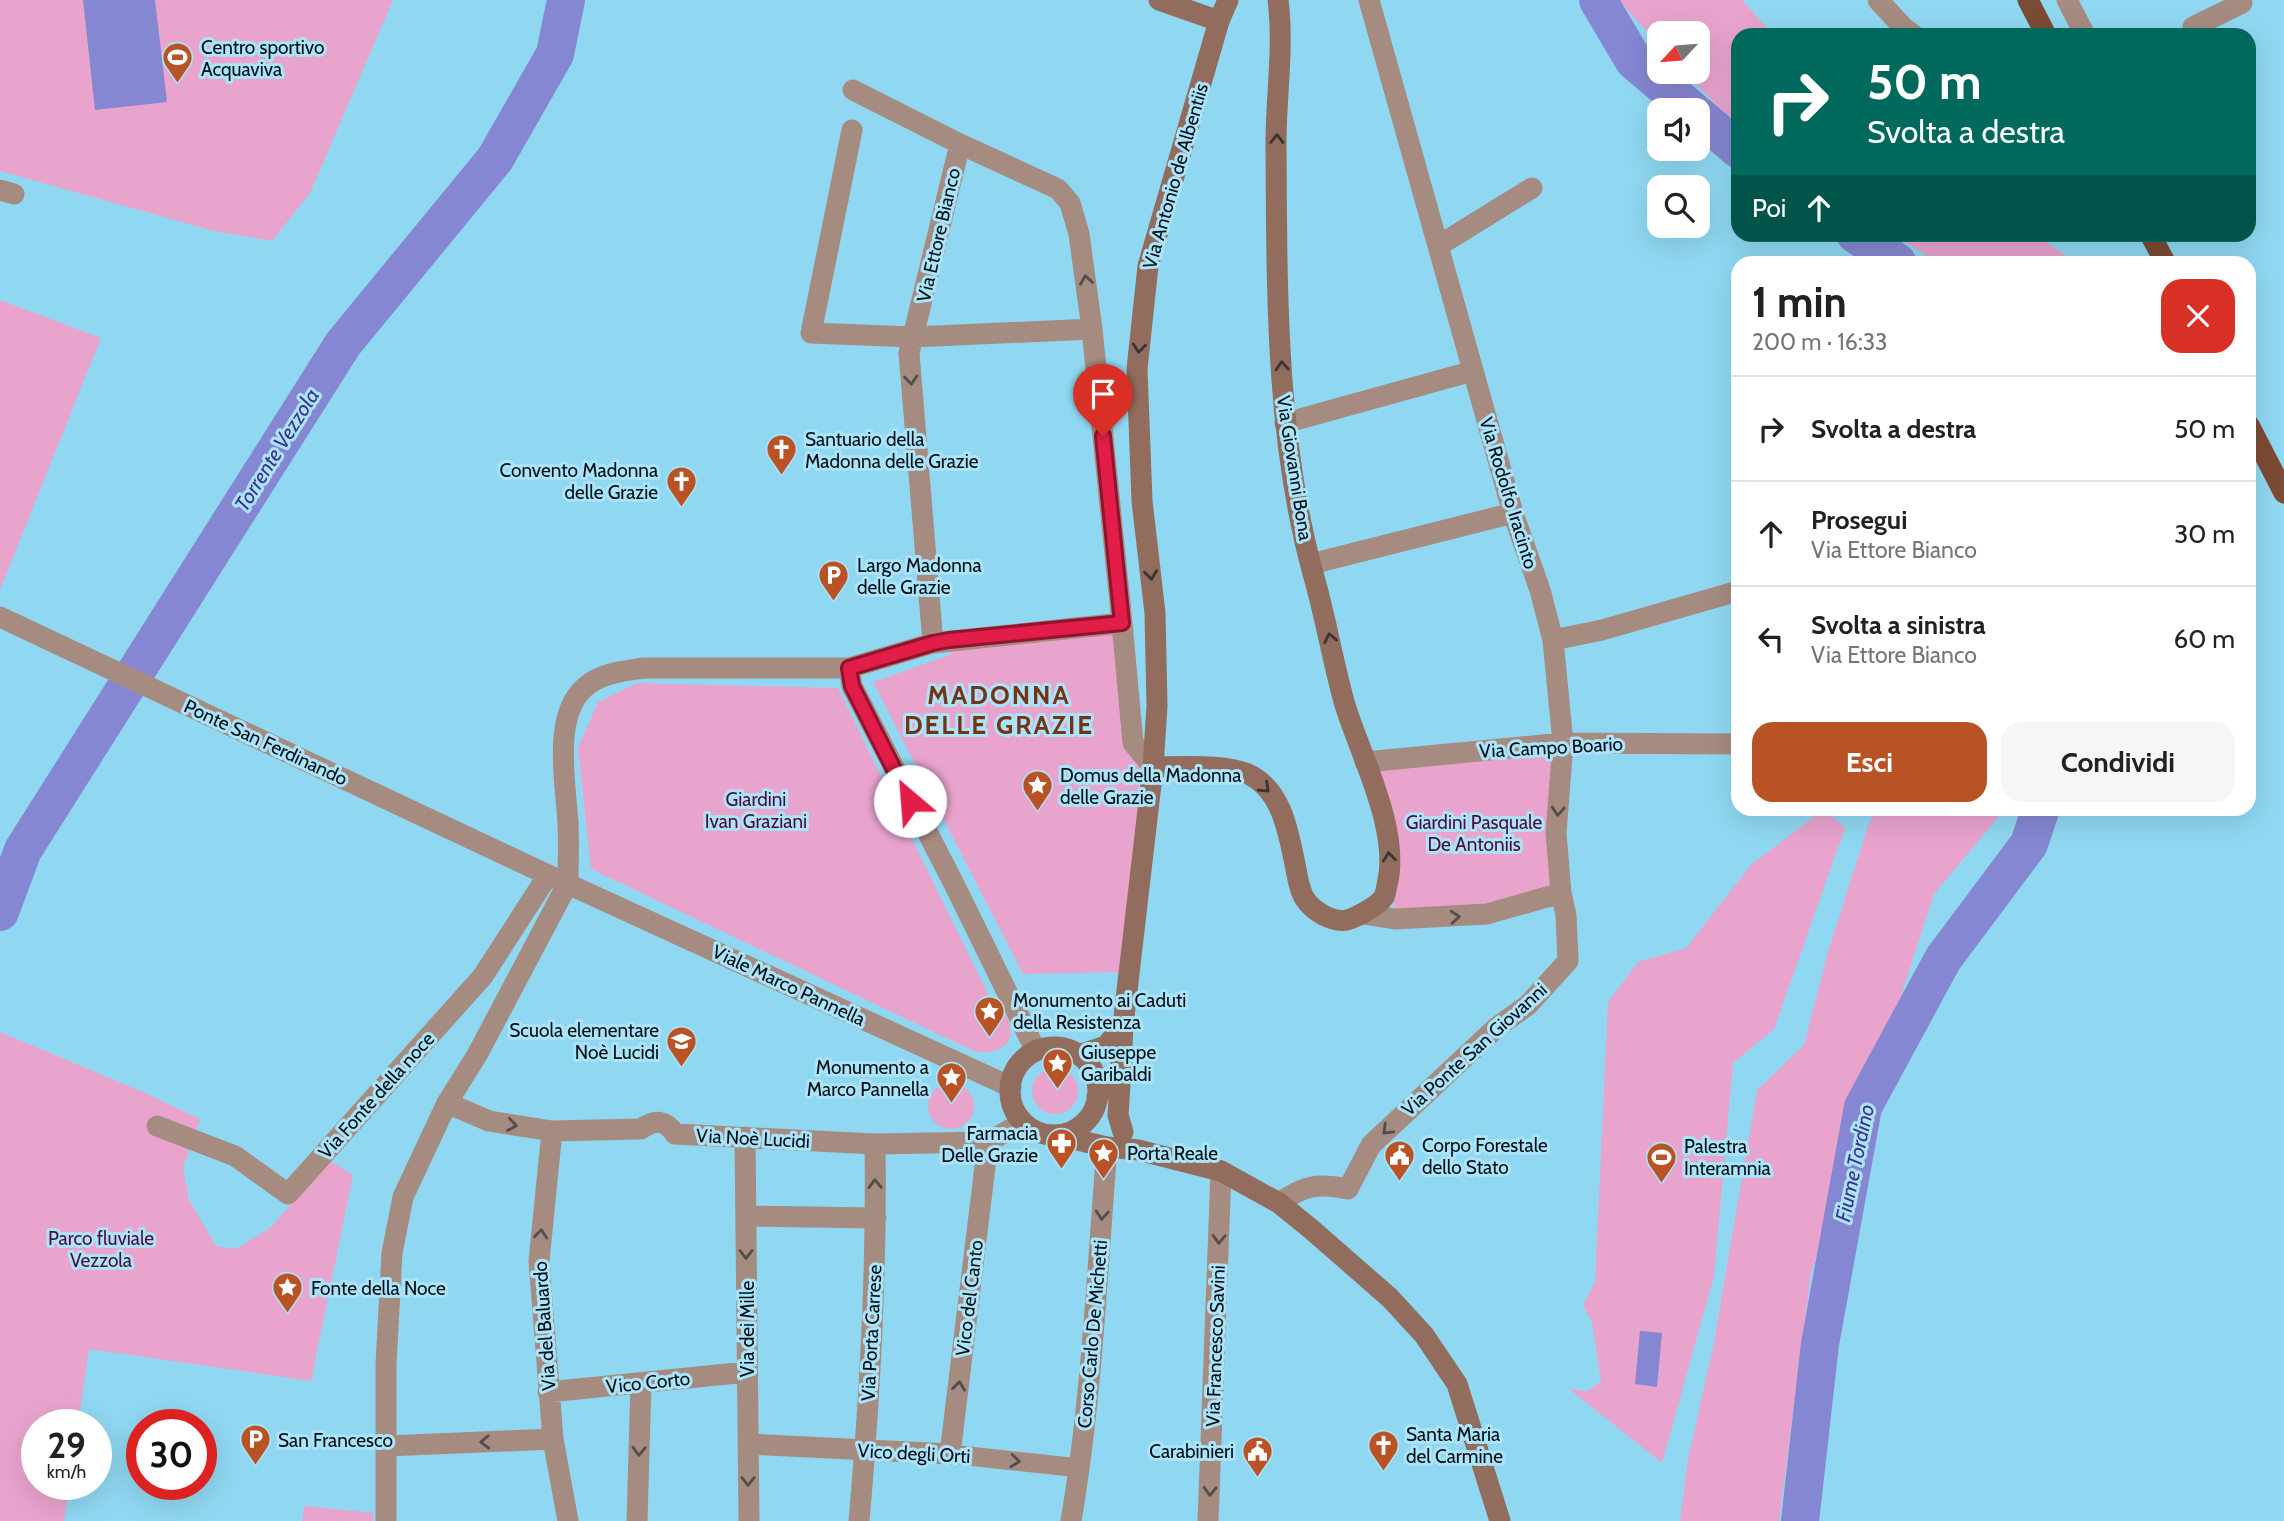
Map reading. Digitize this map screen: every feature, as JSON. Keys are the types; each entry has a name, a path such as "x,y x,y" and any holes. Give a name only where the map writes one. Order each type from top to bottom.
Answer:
{"highway":[{"path":"2028,0 2042,28"},
{"path":"2256,439 2284,493"}],"main road":[{"path":"1159,0 1219,21"},
{"name":"Via Antonio de Albentiis","path":"1123,1132 1118,1115 1123,1025 1153,767 1157,706 1155,613 1142,501 1136,369 1148,266 1219,21 1228,0"},
{"name":"Via Giovanni Bona","path":"1278,0 1281,23 1276,140 1279,311 1285,423 1311,564 1345,703 1384,819 1391,871 1384,897 1363,914"},
{"path":"1153,767 1194,766 1251,775 1274,796 1284,822 1305,901 1325,917 1343,921 1363,914"},
{"path":"1079,1055 1106,1046 1123,1025"},
{"path":"1138,1150 1096,1103 1096,1078 1092,1069 1079,1055 1055,1047 1036,1051 1018,1066 1011,1087 1013,1106 1023,1122 1039,1132 1107,1147 1138,1150 1221,1171 1279,1203 1390,1298 1424,1335 1457,1384 1500,1521"},
{"path":"1056,1135 1078,1128 1121,1067"}],"street":[{"name":"Via Rodolfo Iracinto","path":"1369,0 1513,513 1540,590 1553,640 1563,743"},
{"path":"1878,0 1904,28"},
{"path":"2067,0 2081,28"},
{"path":"2193,28 2242,4"},
{"path":"853,90 960,144"},
{"path":"852,130 811,333 913,338 1092,329"},
{"name":"Via Ettore Bianco","path":"933,643 909,353 960,144 1058,189 1070,203 1079,234 1092,329 1133,743 1153,767"},
{"path":"1438,246 1532,188"},
{"path":"1285,423 1473,371"},
{"path":"1311,564 1513,513"},
{"path":"1553,640 1602,630 1731,593"},
{"name":"Ponte San Ferdinando","path":"0,617 568,883"},
{"path":"386,1521 386,1364 392,1253 402,1197 447,1103 477,1055 568,883 564,741 568,712 575,699 596,679 620,671 644,668 849,668 933,643 1122,623"},
{"path":"849,668 852,686 953,881 1036,1051"},
{"name":"Via Campo Boario","path":"1365,762 1563,743 1731,744"},
{"name":"Via Ponte San Giovanni","path":"1279,1203 1312,1185 1348,1189 1371,1145 1497,1027 1528,1005 1568,961 1566,915 1561,893 1556,833 1563,743"},
{"name":"Via Fonte della noce","path":"157,1126 235,1156 288,1194 483,976 540,871"},
{"name":"Viale Marco Pannella","path":"568,883 1011,1087"},
{"path":"1363,914 1395,919 1487,914 1561,893"},
{"name":"Via Noè Lucidi","path":"447,1103 489,1121 552,1131 642,1129 661,1116 676,1135 874,1144 988,1142 1023,1122"},
{"name":"Via del Baluardo","path":"552,1131 538,1261 553,1439 568,1521"},
{"name":"Via dei Mille","path":"745,1137 748,1521"},
{"name":"Vico del Canto","path":"950,1454 988,1142"},
{"name":"Via Porta Carrese","path":"859,1521 876,1219 874,1144"},
{"name":"Corso Carlo De Michetti","path":"1071,1521 1080,1468 1107,1147"},
{"name":"Via Francesco Savini","path":"1208,1521 1221,1171"},
{"path":"746,1216 876,1219"},
{"name":"Vico Corto","path":"548,1392 747,1372"},
{"path":"637,1521 641,1383"},
{"path":"387,1446 553,1439"},
{"name":"Vico degli Orti","path":"748,1444 950,1454 1080,1468"}],"green space":[{"name":"Centro sportivo Acquaviva","path":"0,0 393,0 310,193 272,241 214,231 0,171"},
{"path":"1618,0 1742,0 1767,28 1731,28 1731,117 1696,84 1710,84 1710,21 1647,21 1647,31"},
{"path":"1905,242 2047,242 2066,256 1927,256"},
{"path":"0,300 101,338 0,590"},
{"path":"1122,623 1133,743 1153,767 1129,972 1023,974 873,682 950,655 949,640"},
{"name":"Giardini Ivan Graziani","path":"637,683 838,688 990,1000 1006,1016 1011,1033 1005,1045 993,1051 976,1052 591,869 578,748 598,702"},
{"name":"Giardini Pasquale De Antoniis","path":"1563,743 1561,893 1395,919 1388,847 1365,762"},
{"name":"Palestra Interamnia","path":"1815,816 1832,816 1845,828 1774,1029 1733,1063 1714,1276 1662,1463 1569,1389 1587,1391 1601,1382 1592,1322 1583,1306 1595,1281 1608,1002 1638,962 1686,948 1751,865"},
{"path":"1874,816 1999,816 1934,894 1811,1273 1779,1521 1680,1521 1687,1464 1713,1347 1757,1090 1804,1045 1827,955 1869,823"},
{"name":"Parco fluviale Vezzola","path":"0,1032 200,1119 183,1168 189,1200 216,1246 236,1249 270,1228 330,1161 353,1175 311,1381 89,1349 80,1409 21,1409 21,1500 67,1500 64,1521 0,1521"},
{"path":"1055,1068 1071,1075 1078,1091 1071,1107 1055,1114 1039,1107 1032,1091 1039,1075"},
{"path":"951,1083 967,1090 974,1106 967,1122 951,1129 935,1122 928,1106 935,1090"},
{"path":"304,1506 374,1513 373,1521 302,1521"}],"water":[{"path":"83,0 155,0 167,102 95,110"},
{"path":"1640,1331 1662,1333 1657,1387 1635,1384"}],"waterway":[{"name":"Torrente Vezzola","path":"0,912 23,850 343,344 495,159 555,54 566,0"},
{"name":"Fiume Tordino","path":"1598,0 1634,61 1678,98"},
{"name":"Fiume Tordino","path":"1710,125 1731,143"},
{"name":"Fiume Tordino","path":"1867,242 1888,256"},
{"name":"Fiume Tordino","path":"1800,1521 1820,1344 1863,1107 1943,959 2029,844 2038,816"}],"place":[{"name":"Centro sportivo Acquaviva","path":"178,85"},
{"name":"Santuario della Madonna delle Grazie","path":"782,477"},
{"name":"Convento Madonna delle Grazie","path":"681,508"},
{"name":"Largo Madonna delle Grazie","path":"834,603"},
{"name":"Domus della Madonna delle Grazie","path":"1037,813"},
{"name":"Monumento ai Caduti della Resistenza","path":"990,1038"},
{"name":"Scuola elementare Noè Lucidi","path":"682,1068"},
{"name":"Giuseppe Garibaldi","path":"1058,1090"},
{"name":"Monumento a Marco Pannella","path":"952,1105"},
{"name":"Farmacia Delle Grazie","path":"1061,1171"},
{"name":"Porta Reale","path":"1104,1180"},
{"name":"Corpo Forestale dello Stato","path":"1399,1183"},
{"name":"Palestra Interamnia","path":"1661,1184"},
{"name":"Fonte della Noce","path":"288,1315"},
{"name":"San Francesco","path":"255,1467"},
{"name":"Santa Maria del Carmine","path":"1383,1472"},
{"name":"Carabinieri","path":"1257,1478"}],"district":[{"name":"MADONNA DELLE GRAZIE","path":"999,710"}],"route":[{"path":"910,801 852,686 849,668 949,640 1122,623 1103,436"}]}
